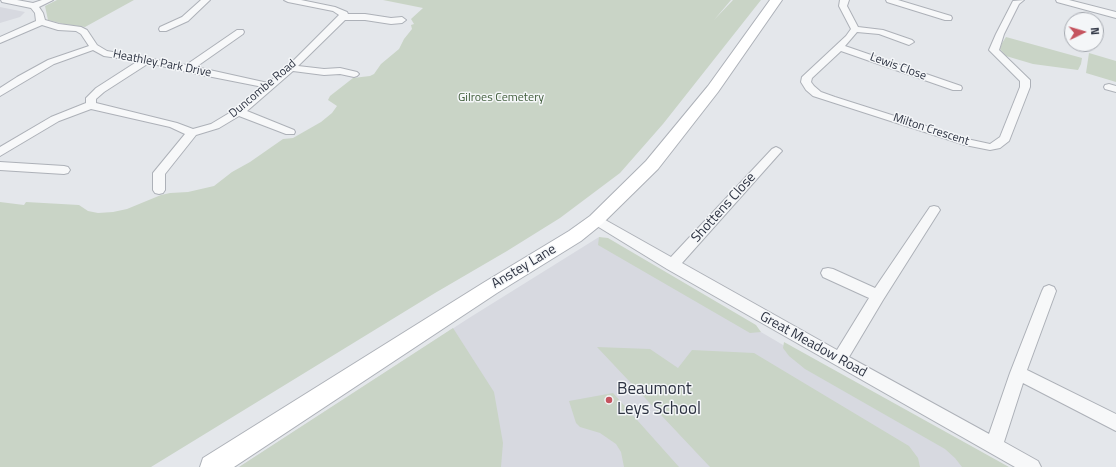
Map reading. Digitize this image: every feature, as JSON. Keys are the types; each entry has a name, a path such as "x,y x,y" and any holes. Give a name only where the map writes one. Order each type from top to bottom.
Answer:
{"main road":[{"name":"Anstey Lane","path":"212,467 490,288 575,236 596,220 652,165 713,89 776,0"}],"street":[{"path":"5,0 34,6 49,0"},
{"path":"163,30 185,19 206,0"},
{"path":"288,0 335,9 344,14 343,17 365,17 391,21 402,20"},
{"path":"845,0 843,2 843,6 855,29 880,32 909,42"},
{"path":"890,0 948,18"},
{"name":"Milton Crescent","path":"855,29 849,38 807,77 806,82 817,94 965,142 990,147 996,146 1005,139 1025,87 1025,80 994,50 1000,34 1016,3 1020,0"},
{"path":"1060,0 1116,15"},
{"path":"0,40 41,22 39,13 34,6"},
{"name":"Duncombe Road","path":"192,133 215,126 239,112 291,68 343,17"},
{"name":"Heathley Park Drive","path":"41,22 58,27 78,29 84,32 94,46 104,53 147,60 270,86"},
{"path":"187,69 240,32"},
{"path":"0,93 20,79 51,62 94,46"},
{"name":"Lewis Close","path":"839,47 956,88"},
{"path":"91,105 91,98 100,90 147,60"},
{"path":"291,68 324,72 340,71 354,74"},
{"path":"0,152 55,119 91,105 98,108 173,125 192,133 159,173 159,190"},
{"path":"239,112 290,132"},
{"name":"Shottens Close","path":"672,265 776,151"},
{"path":"0,166 64,170"},
{"path":"839,360 878,296 934,210"},
{"name":"Great Meadow Road","path":"596,220 839,360 1032,467"},
{"path":"828,273 878,296"},
{"path":"994,445 1018,373 1049,291"},
{"path":"1018,373 1116,422"}],"shaded area":[{"path":"0,7 25,12 20,17 0,23"},
{"name":"Beaumont Leys School","path":"599,237 991,467 239,467 469,318"}],"green space":[{"path":"57,0 134,0 85,27 48,20 45,6"},
{"name":"Gilroes Cemetery","path":"383,0 731,0 714,20 733,0 761,0 663,124 620,173 560,218 507,251 435,293 151,467 0,467 0,202 24,205 26,202 79,205 88,211 98,213 113,212 127,209 161,195 188,192 214,186 232,172 250,162 283,139 293,138 321,122 332,113 337,106 328,100 330,96 353,78 370,76 374,74 381,64 399,49 404,39 412,29 411,25 414,24 411,19 423,8"},
{"path":"1006,37 1082,58 1081,64 1078,70 1033,64 1006,56 1000,49"},
{"path":"1089,53 1116,61 1116,82 1086,73"},
{"path":"599,237 608,238 756,325 761,332 750,333 598,245"},
{"path":"453,328 494,392 503,443 501,467 239,467"},
{"path":"784,342 1009,467 962,467 945,449 805,369 789,356 783,348"},
{"path":"597,347 650,349 678,368 692,350 754,353 909,446 918,458 920,467 710,467"},
{"path":"613,393 679,467 624,467 621,452 616,444 600,433 580,427 576,423 569,401"}],"place":[{"name":"Beaumont Leys School","path":"609,400"}]}
